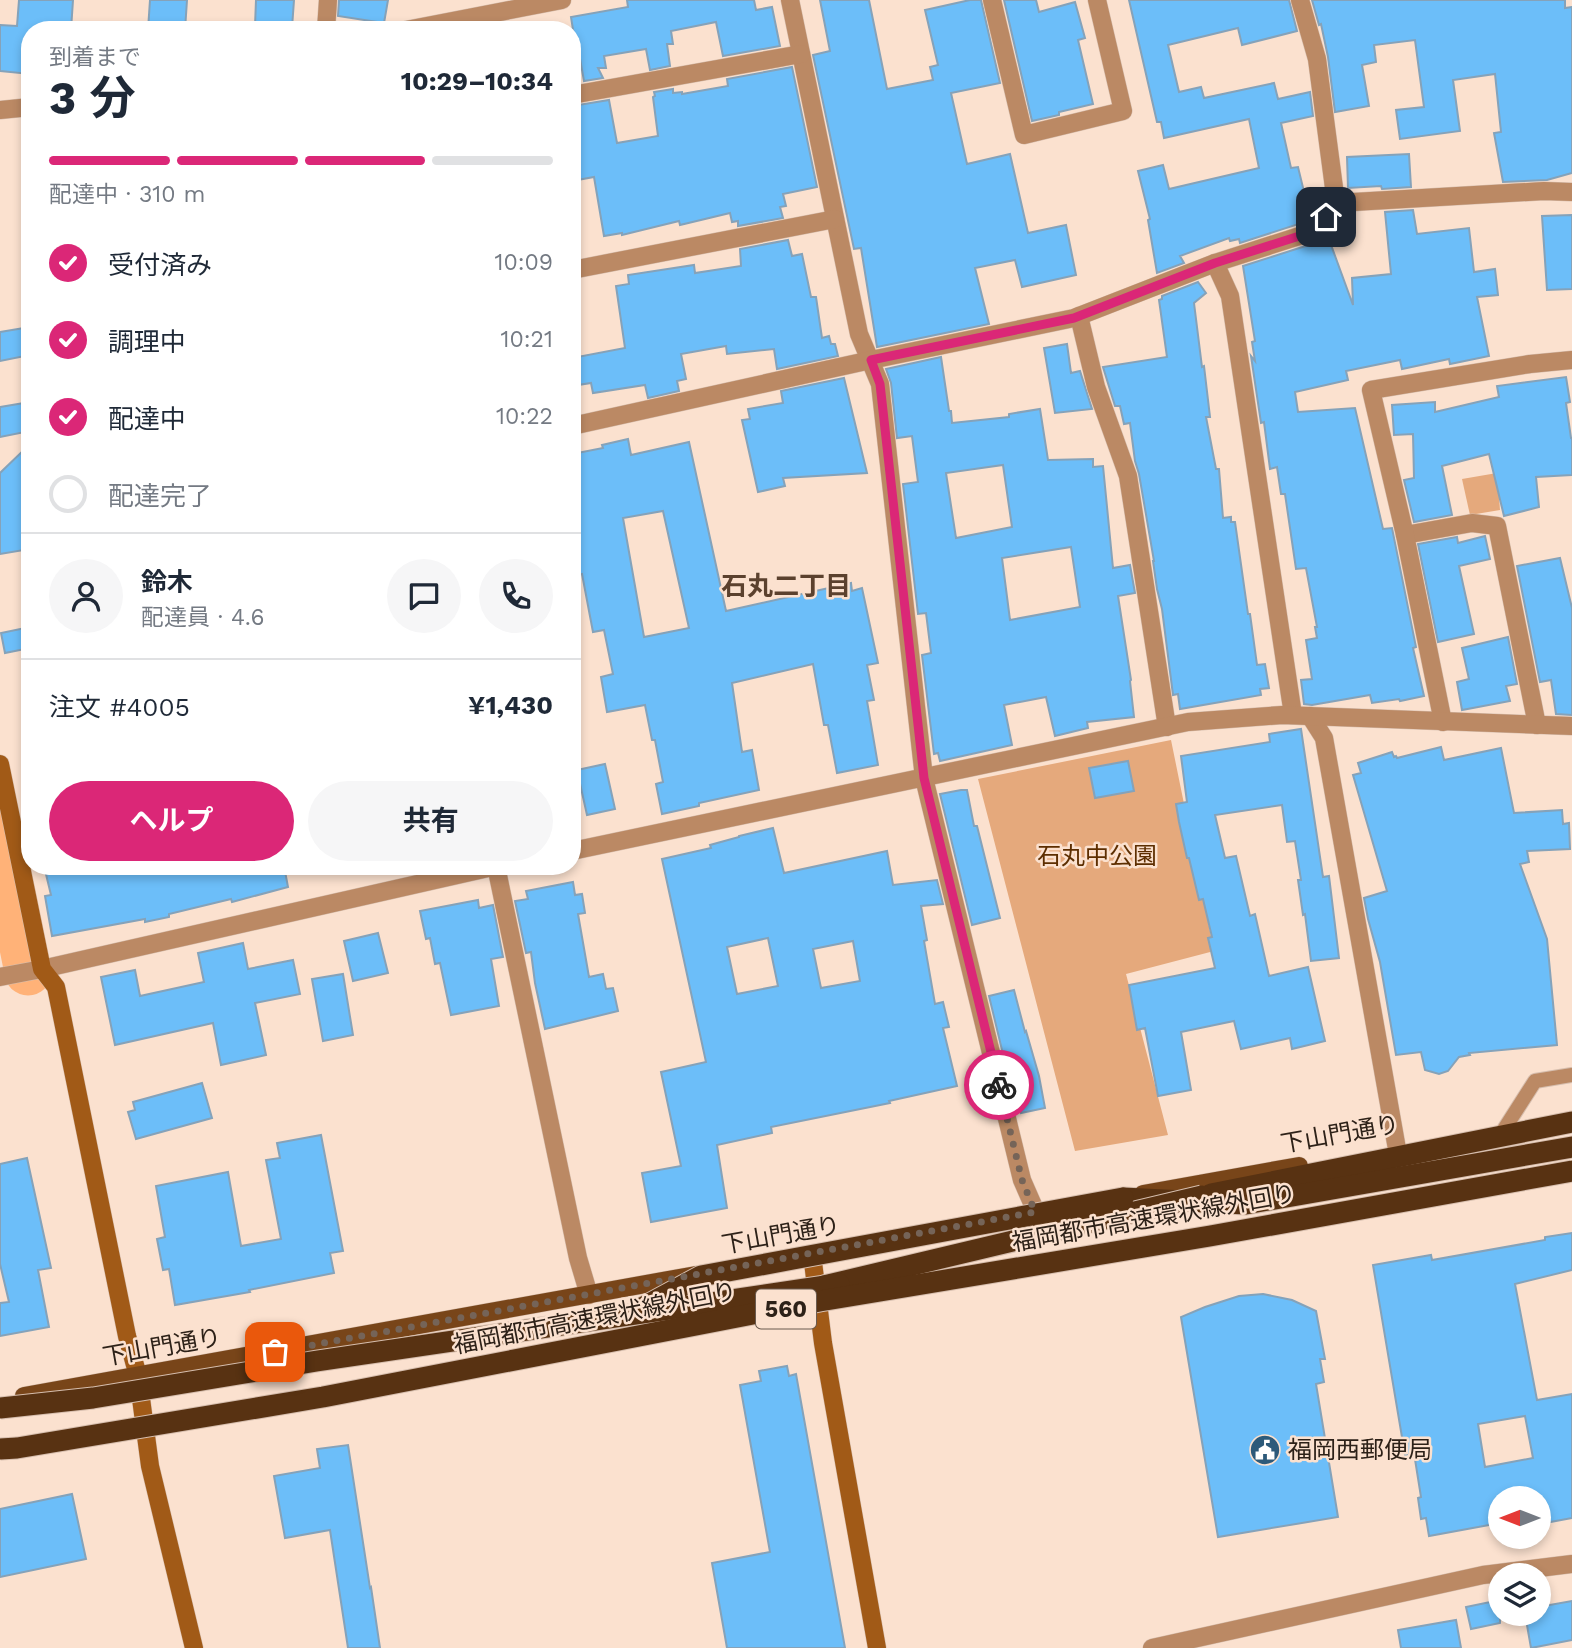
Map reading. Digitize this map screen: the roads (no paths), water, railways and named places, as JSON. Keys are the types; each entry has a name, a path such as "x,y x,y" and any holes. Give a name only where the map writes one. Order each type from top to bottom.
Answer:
{"highway":[{"path":"818,1295 1202,1196 1572,1121"},
{"path":"561,1352 701,1276 1123,1198 1246,1204 1572,1147"},
{"path":"0,1408 106,1396 317,1361 818,1295 1572,1164"},
{"name":"福岡都市高速環状線外回り","path":"0,1449 323,1397 820,1301 1572,1172"}],"main road":[{"name":"下山門通り","path":"0,1401 1035,1212 1572,1121"},
{"name":"560","path":"0,1449 818,1295 1404,1205 1572,1172"}],"street":[{"path":"327,21 328,0"},
{"path":"453,21 562,0"},
{"path":"790,0 859,334 880,384 924,778 1022,1180 1035,1212"},
{"path":"992,0 1024,135 1123,111 1097,0"},
{"path":"581,424 1079,316 1215,263 1315,231 1336,203 1317,59 1300,0"},
{"path":"581,93 801,54"},
{"path":"0,110 21,108"},
{"path":"1336,203 1544,191 1572,192"},
{"path":"581,268 835,219"},
{"path":"1215,263 1230,296 1302,716 1324,738 1397,1149"},
{"path":"1079,316 1096,387 1128,476 1167,727"},
{"path":"1443,722 1405,535 1371,390 1530,364 1572,360"},
{"path":"1405,535 1472,523 1497,526 1537,725"},
{"path":"581,849 1188,722 1282,715 1572,726"},
{"path":"0,764 21,866"},
{"path":"23,875 42,969 56,987 127,1336 138,1376 150,1466 194,1648"},
{"path":"0,977 457,875"},
{"path":"499,875 578,1258 589,1295"},
{"path":"811,1254 823,1343 877,1648"},
{"path":"1152,1648 1483,1576 1572,1564"}],"lane":[{"path":"1503,1131 1535,1081 1572,1075"}],"waterway":[{"path":"0,835 28,972"}],"place":[{"name":"福岡西郵便局","path":"1265,1450"}],"district":[{"name":"石丸二丁目","path":"786,586"}],"park label":[{"name":"石丸中公園","path":"1097,856"}]}
